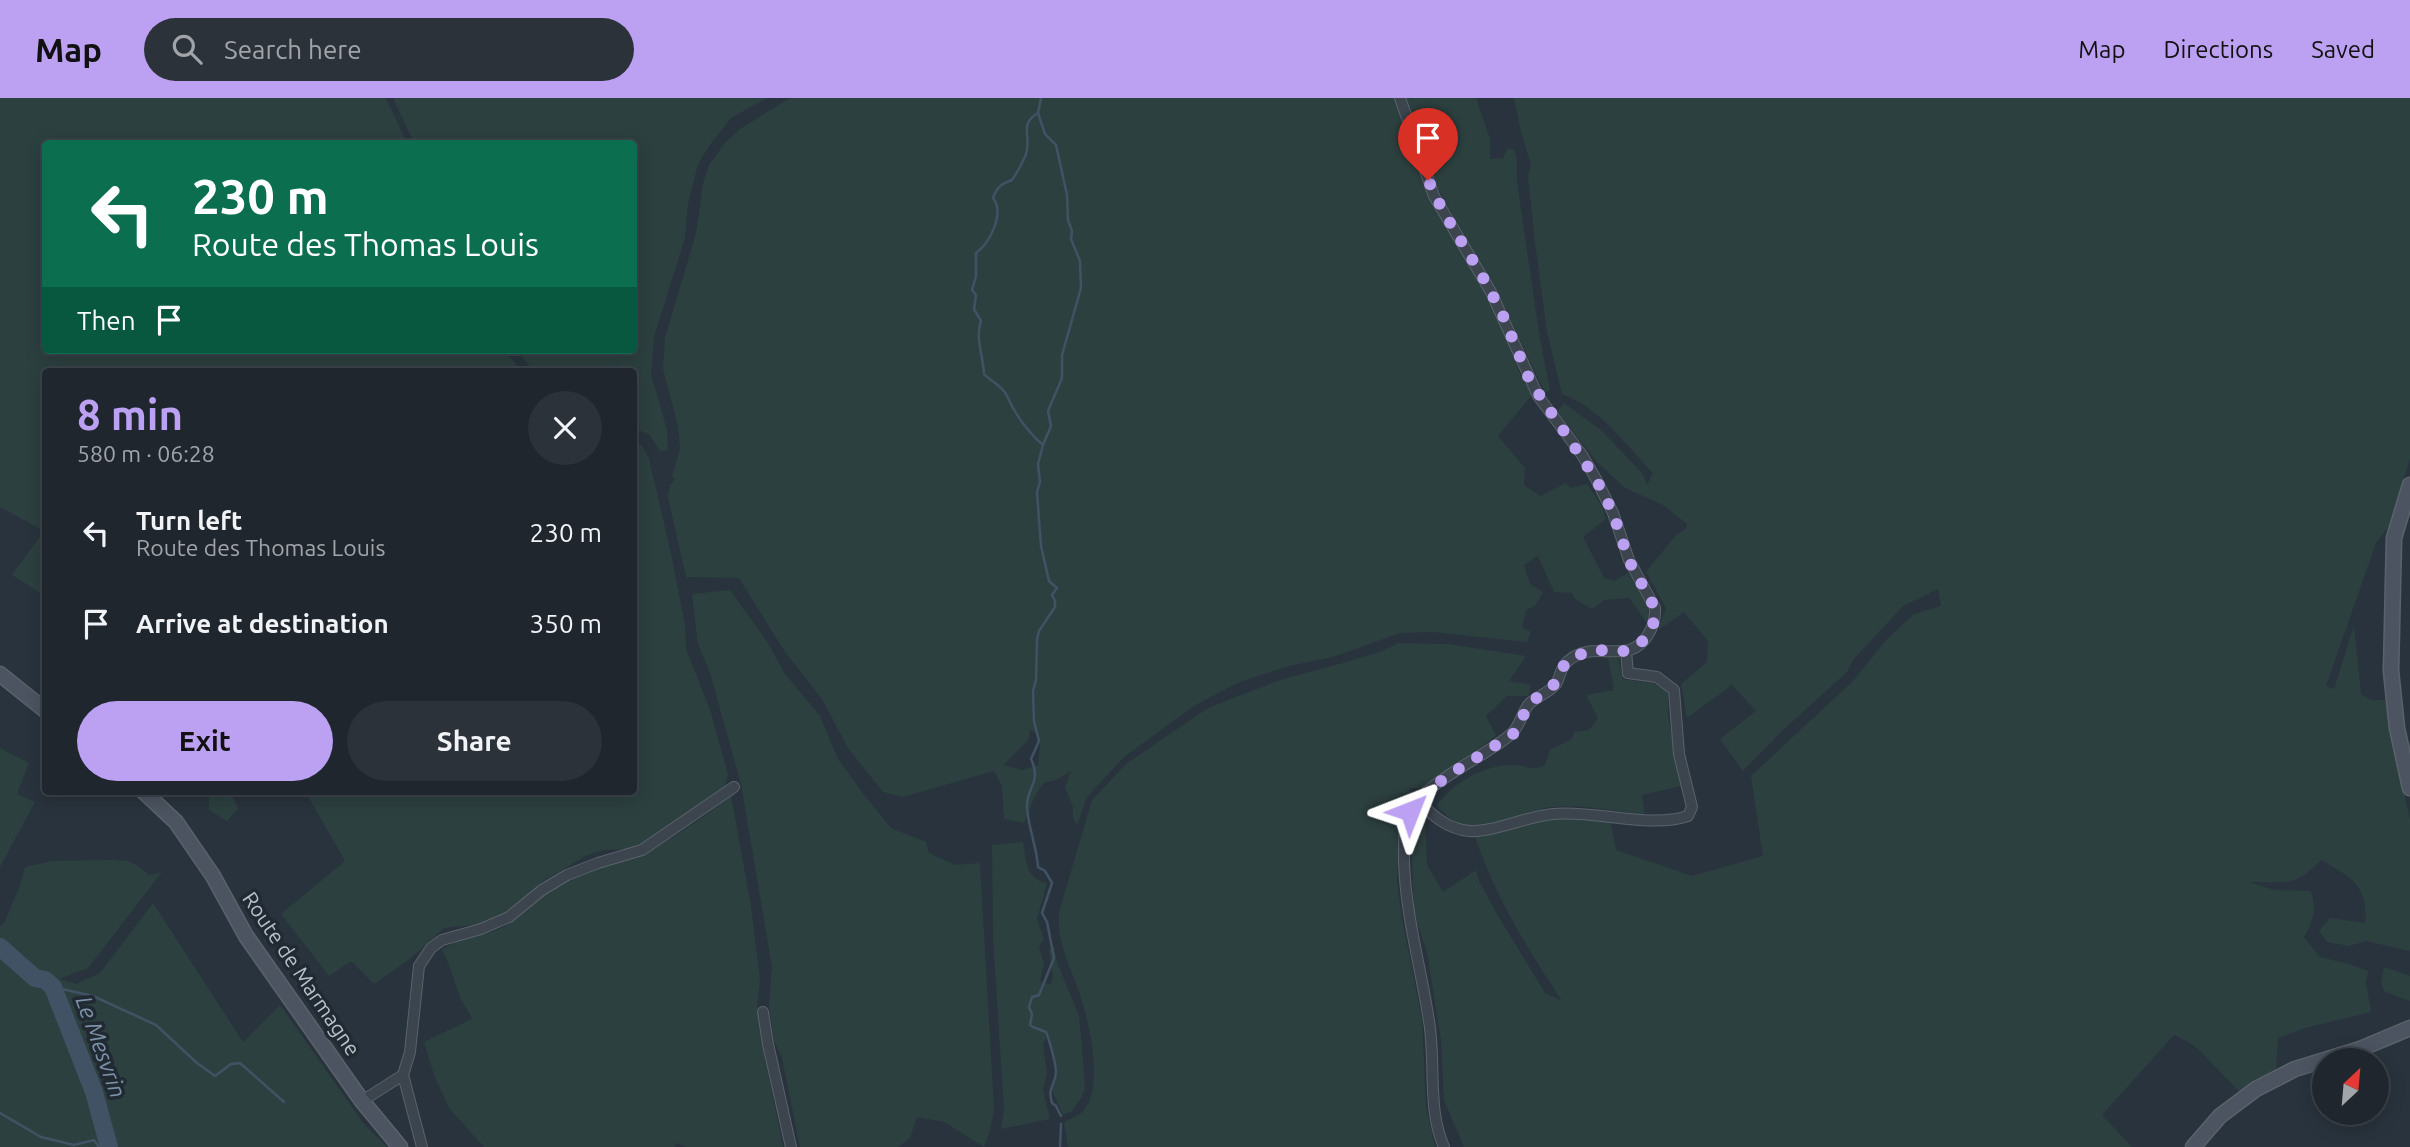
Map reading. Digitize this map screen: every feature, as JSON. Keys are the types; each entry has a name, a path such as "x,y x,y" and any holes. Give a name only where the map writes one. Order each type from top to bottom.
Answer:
{"street":[{"path":"1400,98 1434,196 1491,292 1530,381 1596,479 1613,513 1629,561 1655,608 1656,617 1649,635 1626,651 1593,650 1565,663 1557,682 1530,703 1513,734 1443,779 1410,811 1404,834 1405,875 1411,931 1430,1022 1436,1115 1439,1136 1444,1147"},
{"path":"2410,485 2394,538 2391,671 2397,728 2410,788"},
{"path":"1419,802 1444,823 1470,831 1482,831 1552,814 1593,814 1649,821 1688,816 1692,807 1679,754 1674,690 1657,677 1628,673 1626,651"},
{"path":"0,674 42,708"},
{"path":"422,1147 403,1075 411,1052 419,966 431,948 452,937 509,917 542,890 567,875 642,850 734,787"},
{"name":"Route de Marmagne","path":"147,795 184,833 213,876 246,936 362,1101 400,1147"},
{"path":"763,1012 791,1147"},
{"path":"2193,1147 2220,1116 2256,1089 2295,1069 2360,1049 2410,1028"},
{"path":"362,1101 403,1075"}],"green space":[{"path":"0,98 386,98 406,140 42,140 42,354 508,354 519,368 42,368 42,530 0,507"},
{"path":"393,98 767,98 731,118 698,164 688,204 685,238 654,337 651,374 667,430 668,449 661,452 649,434 637,430 637,368 531,368 519,354 637,354 637,140 413,140"},
{"path":"790,98 1396,98 1406,135 1427,188 1495,308 1521,376 1532,395 1498,436 1525,468 1524,485 1541,496 1566,483 1570,488 1587,484 1602,506 1606,519 1583,537 1604,578 1614,581 1628,573 1646,604 1649,617 1647,623 1629,598 1604,600 1592,609 1575,599 1572,593 1554,592 1538,556 1524,565 1530,584 1543,592 1535,606 1526,610 1522,627 1531,632 1527,642 1433,632 1400,633 1333,657 1289,666 1239,682 1194,706 1124,757 1087,797 1077,825 1065,787 1071,771 1056,780 1044,783 1035,796 1024,823 1004,819 1002,786 994,771 903,797 883,792 848,748 822,699 785,652 739,578 686,577 668,497 670,485 675,479 672,477 680,449 678,426 663,369 665,338 696,233 703,184 709,165 724,144 740,129","holes":["1030,730 1038,734 1038,765 1023,770 1003,765 1029,739"]},
{"path":"1405,98 1476,98 1490,139 1490,159 1503,158 1508,148 1514,150 1539,333 1550,390 1545,393 1500,298 1435,183"},
{"path":"1514,98 2410,98 2410,458 2392,523 2376,543 2326,686 2334,689 2354,625 2361,694 2371,700 2385,700 2410,820 2410,951 2366,941 2349,946 2327,942 2319,931 2330,918 2365,923 2365,910 2361,891 2356,884 2321,860 2303,876 2288,882 2249,882 2274,890 2311,891 2313,914 2304,937 2320,957 2368,971 2366,983 2371,1012 2305,1028 2278,1038 2276,1069 2239,1091 2194,1045 2174,1035 2102,1115 2132,1147 1464,1147 1444,1100 1441,1040 1427,952 1414,914 1411,829 1416,814 1425,818 1427,865 1443,892 1476,870 1497,914 1545,993 1562,1001 1513,922 1475,837 1549,819 1576,817 1610,820 1616,850 1692,876 1763,856 1751,776 1852,682 1888,638 1914,614 1941,606 1938,589 1903,606 1853,660 1847,672 1743,771 1720,739 1756,711 1732,685 1687,718 1681,684 1707,662 1708,641 1684,612 1658,630 1666,608 1646,572 1676,535 1686,529 1687,524 1663,505 1625,488 1597,462 1557,411 1564,403 1602,431 1643,474 1647,485 1653,473 1623,440 1588,408 1562,394 1547,332 1528,176 1531,165"},
{"path":"637,442 649,459 671,553 685,625 686,649 710,710 728,775 725,786 714,797 649,842 631,849 604,850 587,855 543,881 504,915 482,924 444,928 411,958 374,984 351,961 329,976 281,914 345,861 307,795 637,795"},
{"path":"42,534 42,594 12,575"},
{"path":"730,590 766,640 785,674 820,716 838,759 891,828 926,842 929,853 955,865 980,863 994,1109 984,1147 944,1122 917,1117 910,1138 898,1147 800,1147 782,1058 774,1041 769,1004 772,967 741,784 710,673 698,644 692,594"},
{"path":"1399,643 1447,644 1526,656 1509,681 1531,685 1528,696 1507,696 1486,716 1496,736 1423,788 1410,788 1410,804 1399,825 1397,881 1422,1019 1426,1107 1435,1147 1068,1147 1064,1122 1083,1111 1093,1088 1094,1073 1082,1001 1060,935 1059,912 1092,800 1126,764 1208,708 1280,680 1350,661"},
{"path":"1608,657 1618,658 1623,679 1659,686 1668,694 1668,715 1681,786 1642,795 1645,815 1564,806 1536,810 1477,826 1463,825 1450,818 1437,805 1451,789 1481,771 1503,766 1532,768 1545,765 1550,750 1572,739 1574,732 1589,730 1598,718 1586,695 1614,690"},
{"path":"0,748 29,763 17,794 35,802 0,867"},
{"path":"209,795 223,798 232,795 238,809 227,821 209,810"},
{"path":"731,795 751,906 760,980 757,1005 760,1034 783,1147 686,1147 677,1143 674,1147 484,1147 449,1108 434,1075 424,1042 472,1019 461,999 442,950 456,942 495,931 510,923 561,882 640,854 661,843"},
{"path":"1023,842 1031,873 1035,878 1047,883 1037,919 1044,939 1039,947 1044,963 1040,982 1050,984 1053,979 1049,950 1054,946 1057,962 1079,1016 1085,1089 1072,1111 1063,1115 1052,1090 1057,1074 1048,1034 1043,1044 1047,1073 1043,1090 1050,1119 1001,1129 1004,1110 993,938 992,845"},
{"path":"52,861 130,862 149,875 162,872 88,968 59,979 76,984 100,973 153,903 243,1042 280,1005 364,1124 387,1147 116,1147 105,1110 95,1110 97,1132 104,1147 0,1147 0,926 3,925 20,886 25,867"},
{"path":"2384,967 2410,976 2410,1001 2385,992 2381,983"}],"waterway":[{"path":"1041,98 1038,113 1045,134 1056,145 1067,195 1071,239 1080,261 1081,288 1062,355 1062,378 1048,411 1051,426 1038,464 1041,546 1049,581 1057,588 1052,595 1055,607 1039,631 1037,639 1036,680 1033,691 1034,721 1039,741 1031,759 1035,779 1027,806 1038,867 1045,871 1052,883 1042,913 1047,922 1054,958 1039,995 1032,997 1029,1007 1032,1014 1030,1025 1046,1032 1048,1036 1056,1071 1051,1097 1061,1116"},
{"path":"1038,113 1027,126 1027,148 1022,164 1012,180 1000,186 993,198 997,219 991,235 976,253 976,276 972,290 976,295 974,309 981,321 979,340 984,374 1003,389 1022,422 1043,445"},
{"name":"Le Mesvrin","path":"0,947 35,978 45,980 53,987 94,1092 109,1147"},
{"path":"53,987 93,996 156,1025 215,1076 231,1064 240,1063 284,1102"},
{"path":"0,1113 41,1137 74,1145 94,1140 99,1147"},
{"path":"1060,1147 1061,1124"}],"route":[{"path":"1410,811 1443,779 1513,734 1530,703 1554,687 1565,663 1593,650 1626,651 1633,648 1649,635 1656,617 1655,608 1629,561 1613,513 1590,467 1538,396 1501,311 1434,196 1428,180"}]}
